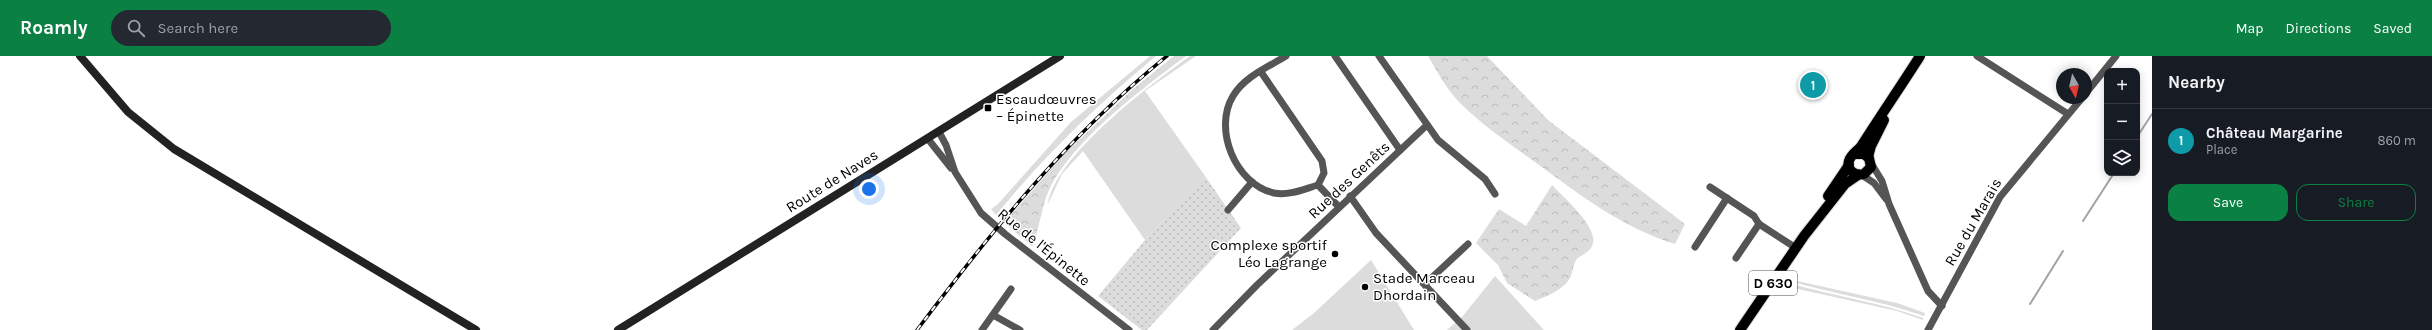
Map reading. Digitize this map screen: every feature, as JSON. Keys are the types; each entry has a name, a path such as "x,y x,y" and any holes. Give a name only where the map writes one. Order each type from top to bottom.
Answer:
{"main road":[{"path":"80,56 128,112 174,149 476,330"},
{"name":"Route de Naves","path":"618,330 1060,56"},
{"path":"1891,104 1871,146 1869,170 1860,175 1851,171 1848,165 1850,158 1855,154 1891,104 1920,56"},
{"path":"1855,154 1862,153 1870,160"},
{"name":"D 630","path":"1740,330 1804,236 1848,165"},
{"name":"D 630","path":"1804,236 1844,184 1860,175"}],"street":[{"path":"1261,72 1322,161 1324,173 1318,185 1282,194 1268,191 1252,182 1238,165 1231,150 1225,129 1225,119 1230,102 1238,89 1261,72 1286,56"},
{"path":"1335,56 1400,150"},
{"path":"1379,56 1445,147 1488,182 1495,194"},
{"path":"1977,56 2068,114"},
{"path":"2092,86 2116,56"},
{"name":"Rue du Marais","path":"1928,330 2000,197 2077,104"},
{"name":"Rue des Genêts","path":"1213,330 1350,196 1427,124"},
{"name":"Rue de l'Épinette","path":"939,132 946,145 954,172"},
{"name":"Rue de l'Épinette","path":"928,139 954,172 976,206 990,221 1129,330"},
{"path":"1870,160 1882,181 1889,204 1928,291 1942,306"},
{"path":"1860,175 1877,186 1889,204"},
{"path":"1228,210 1252,182"},
{"path":"1318,185 1339,207"},
{"path":"1710,187 1754,216 1759,224 1796,248"},
{"path":"1350,196 1376,233 1467,330"},
{"path":"1695,247 1727,198"},
{"path":"1736,258 1759,224"},
{"path":"1425,284 1468,244"},
{"path":"982,330 1011,288"},
{"path":"993,315 1020,330"}],"green space":[{"path":"1150,56 1156,56 1092,112 1033,172 996,215 991,209 998,204 1071,122"},
{"path":"1174,56 1186,56 1110,117 1074,153 1060,171 1046,197 1032,246 1004,223 1062,156 1133,89"},
{"path":"1190,56 1196,56 1145,91 1205,176 1145,240 1083,151 1063,173 1086,143 1130,102"},
{"path":"1428,56 1487,56 1548,120 1685,224 1675,244 1637,229 1602,209 1496,134 1469,112 1456,99"},
{"path":"1062,175 1048,204 1055,185"},
{"path":"1205,176 1241,228 1147,330 1142,330 1098,296 1145,240"},
{"path":"1552,185 1586,222 1593,239 1592,246 1587,252 1576,260 1570,278 1563,286 1535,301 1507,283 1498,265 1476,243 1499,209 1526,226"},
{"name":"Stade Marceau Dhordain","path":"1371,260 1414,330 1292,330 1314,313"},
{"name":"Stade Marceau Dhordain","path":"1495,276 1544,330 1447,330 1462,317"},
{"path":"1787,280 1897,303 1925,313 1924,316 1907,310 1804,285"},
{"path":"1786,282 1906,312 1923,318 1923,320 1897,311 1794,288 1785,283"}],"waterway":[{"path":"2140,132 2152,114"},
{"path":"2083,221 2112,176"},
{"path":"2030,304 2063,251"}],"railway":[{"path":"917,330 974,256 1033,185 1064,151 1131,87 1167,56"}],"place":[{"name":"Château Margarine","path":"1813,85"},
{"name":"Escaudœuvres – Épinette","path":"988,108"},
{"name":"Complexe sportif Léo Lagrange","path":"1335,254"},
{"name":"Stade Marceau Dhordain","path":"1365,287"}]}
